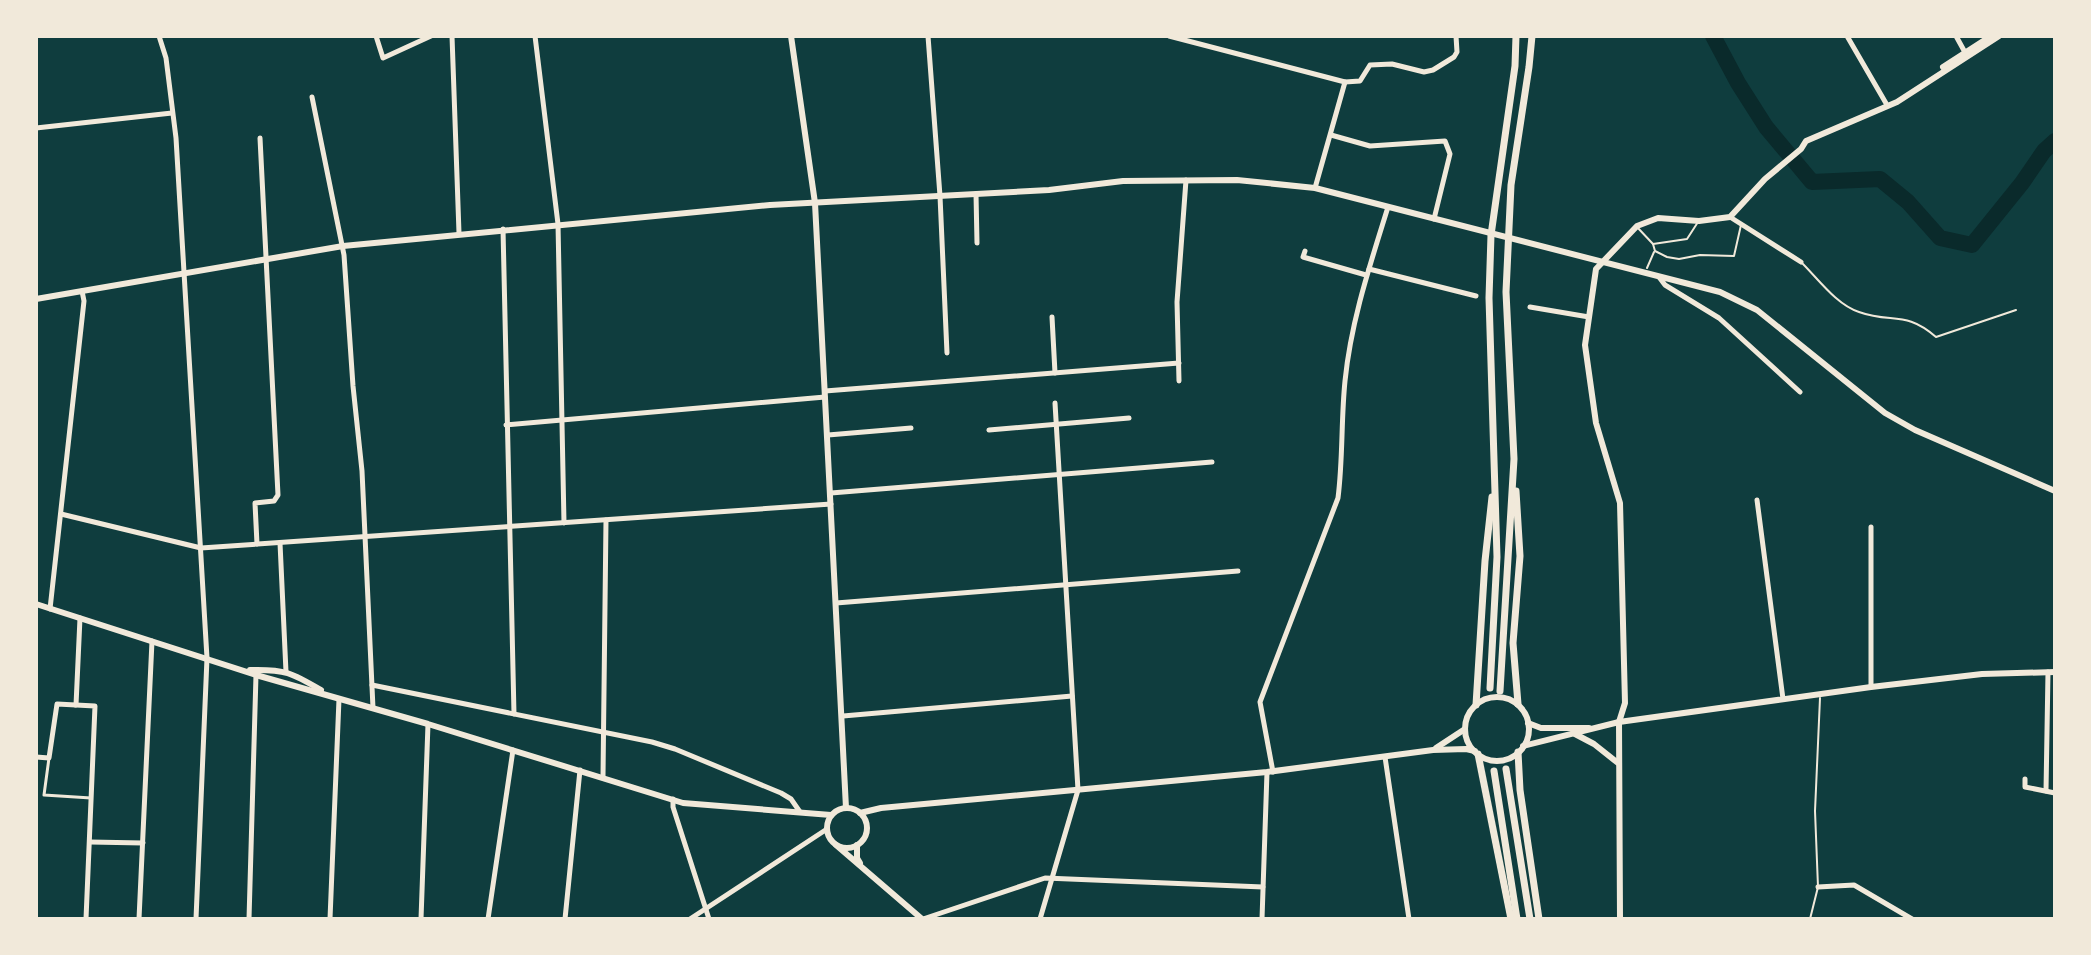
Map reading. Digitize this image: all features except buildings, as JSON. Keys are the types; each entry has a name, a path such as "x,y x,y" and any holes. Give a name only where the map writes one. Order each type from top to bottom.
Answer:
{"main road":[{"path":"1490,688 1497,557 1489,298 1491,235 1515,66 1516,36"},
{"path":"1518,704 1513,643 1520,556 1508,371 1508,262 1511,185 1532,36"},
{"path":"1500,691 1514,459"},
{"path":"1476,705 1485,561 1496,463"},
{"path":"1521,749 1520,790 1539,919"},
{"path":"1477,753 1514,919"},
{"path":"1506,769 1530,919"},
{"path":"1494,771 1514,919"}],"street":[{"path":"159,36 166,58 172,113 207,658 196,919"},
{"path":"376,36 383,58 431,36"},
{"path":"452,36 459,233"},
{"path":"535,36 558,224 564,523"},
{"path":"791,36 815,203 846,808"},
{"path":"928,36 940,196 947,353"},
{"path":"1167,36 1345,82 1360,81 1370,65 1392,64 1424,72 1433,70 1454,57 1457,52 1456,36"},
{"path":"1847,36 1887,105"},
{"path":"1956,36 1966,55"},
{"path":"1966,55 1991,36"},
{"path":"1620,919 1619,722 1625,703 1620,503 1596,423 1585,345 1596,269 1637,226 1658,218 1699,221 1730,217 1806,141 1887,105 1999,36"},
{"path":"1315,188 1345,82"},
{"path":"312,97 343,246 365,538 373,708"},
{"path":"36,128 172,113"},
{"path":"1331,135 1370,146 1445,141 1450,154 1434,219"},
{"path":"257,544 255,503 276,501 278,495 260,138"},
{"path":"1179,381 1177,302 1186,180"},
{"path":"36,299 266,258 459,233 815,203 1049,190 1123,181 1237,180 1315,188 1740,300 1757,310 1885,413 1915,430 2055,491"},
{"path":"976,194 977,243"},
{"path":"1262,919 1270,772 1260,702 1338,498 1345,379 1353,325 1388,207"},
{"path":"1730,217 1801,262"},
{"path":"503,229 514,714"},
{"path":"1305,251 1303,257 1476,296"},
{"path":"1658,277 1665,285 1719,318 1800,392"},
{"path":"50,609 84,301 82,291"},
{"path":"1530,307 1589,317"},
{"path":"1052,317 1055,373"},
{"path":"506,425 1179,363"},
{"path":"1040,919 1078,790 1055,403"},
{"path":"989,430 1129,418"},
{"path":"828,435 911,428"},
{"path":"831,493 1212,462"},
{"path":"1757,500 1783,699"},
{"path":"61,514 201,548 831,504"},
{"path":"603,777 606,520"},
{"path":"1871,527 1871,687"},
{"path":"280,543 289,684"},
{"path":"836,603 1238,571"},
{"path":"36,604 280,682 673,799 736,808 831,815 846,808 860,813 881,808 1270,772 1433,750 1466,749 1497,760 1511,757 1540,740 1619,722 1991,673 2052,672 2046,791"},
{"path":"76,705 80,618"},
{"path":"139,919 152,641"},
{"path":"253,672 286,672 328,694"},
{"path":"249,919 253,672"},
{"path":"280,682 286,672"},
{"path":"372,685 652,742 781,793 791,799 800,812"},
{"path":"843,716 1072,696"},
{"path":"1477,753 1465,729 1467,719 1476,705 1485,699 1499,697 1518,704 1528,723 1529,732 1521,749"},
{"path":"330,919 339,698"},
{"path":"86,919 92,798 95,706 57,704 44,795 92,798"},
{"path":"1528,723 1541,728 1605,727"},
{"path":"421,919 428,724"},
{"path":"1433,750 1465,729"},
{"path":"1575,734 1619,763"},
{"path":"488,919 513,750"},
{"path":"36,757 49,758"},
{"path":"1385,757 1409,919"},
{"path":"565,919 580,770"},
{"path":"2025,779 2025,787 2055,793"},
{"path":"673,799 709,919"},
{"path":"836,845 848,848 857,845 867,832 866,822 860,813"},
{"path":"831,815 827,829 829,838 922,919 1052,877 1263,887"},
{"path":"690,919 827,829"},
{"path":"90,842 143,843"},
{"path":"857,845 857,858 868,872"},
{"path":"1818,887 1854,885 1912,919"}],"lane":[{"path":"1653,244 1687,239 1699,221"},
{"path":"1655,251 1679,259 1700,255 1734,256 1741,224"},
{"path":"1637,226 1653,244 1655,251 1647,268"},
{"path":"1801,262 1851,309 1871,315 1909,319 1936,337 2016,310"},
{"path":"1810,919 1818,887 1815,811 1820,694"}],"waterway":[{"path":"1713,36 1766,127 1812,182 1880,179 1908,202 1940,238 1972,245 2055,141"}]}
